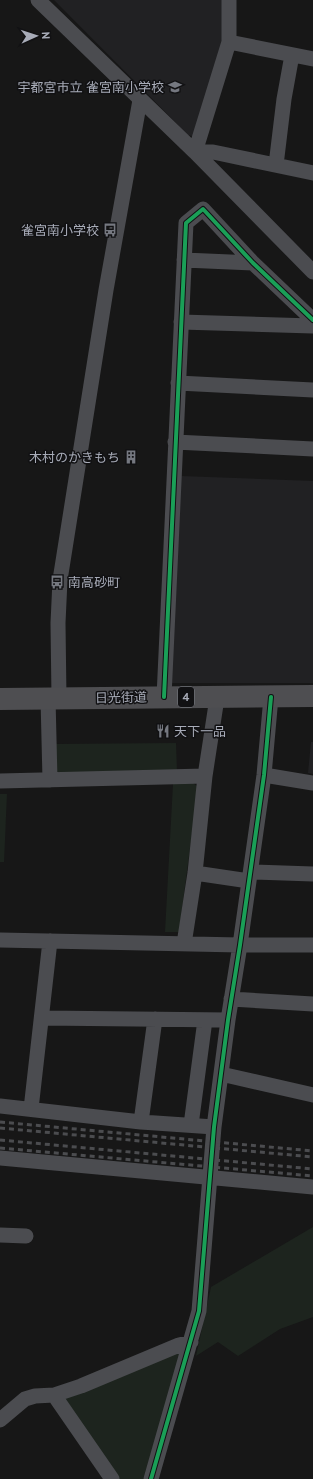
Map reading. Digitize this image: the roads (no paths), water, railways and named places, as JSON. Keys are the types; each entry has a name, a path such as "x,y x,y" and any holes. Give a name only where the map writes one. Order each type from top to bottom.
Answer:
{"highway":[{"name":"日光街道","path":"0,699 313,696"}],"street":[{"path":"38,0 195,152 313,272"},
{"path":"195,152 229,42 229,0"},
{"path":"229,42 313,59"},
{"path":"276,165 284,99 292,55"},
{"path":"50,780 60,580 106,290 140,100"},
{"path":"195,152 213,152 313,174"},
{"path":"164,697 186,223 203,209 253,263 313,320"},
{"path":"184,260 253,263"},
{"path":"181,322 313,326"},
{"path":"178,383 313,390"},
{"path":"175,442 313,450"},
{"path":"151,1479 199,1311 214,1127 264,775 271,697"},
{"path":"184,944 195,873 205,776 217,698"},
{"path":"264,775 313,783"},
{"path":"0,781 205,776"},
{"path":"195,873 250,876 313,874"},
{"path":"0,940 240,945 313,944"},
{"path":"31,1109 50,941"},
{"path":"231,1000 313,1004"},
{"path":"42,1018 228,1020"},
{"path":"140,1122 155,1020"},
{"path":"191,1125 205,1020"},
{"path":"221,1074 313,1095"},
{"path":"0,1106 140,1122 214,1127"},
{"path":"0,1158 209,1176 313,1187"},
{"path":"0,1235 26,1236"},
{"path":"0,1420 25,1399 35,1396 54,1395 81,1386 179,1345 191,1342"},
{"path":"54,1395 112,1479"}],"railway":[{"path":"0,1122 313,1151"},
{"path":"0,1128 313,1157"},
{"path":"0,1140 313,1169"},
{"path":"0,1148 313,1176"}],"place":[{"name":"宇都宮市立 雀宮南小学校","path":"175,87"},
{"name":"雀宮南小学校","path":"110,230"},
{"name":"木村のかきもち","path":"131,457"},
{"name":"南高砂町","path":"57,582"},
{"name":"天下一品","path":"163,731"}]}
